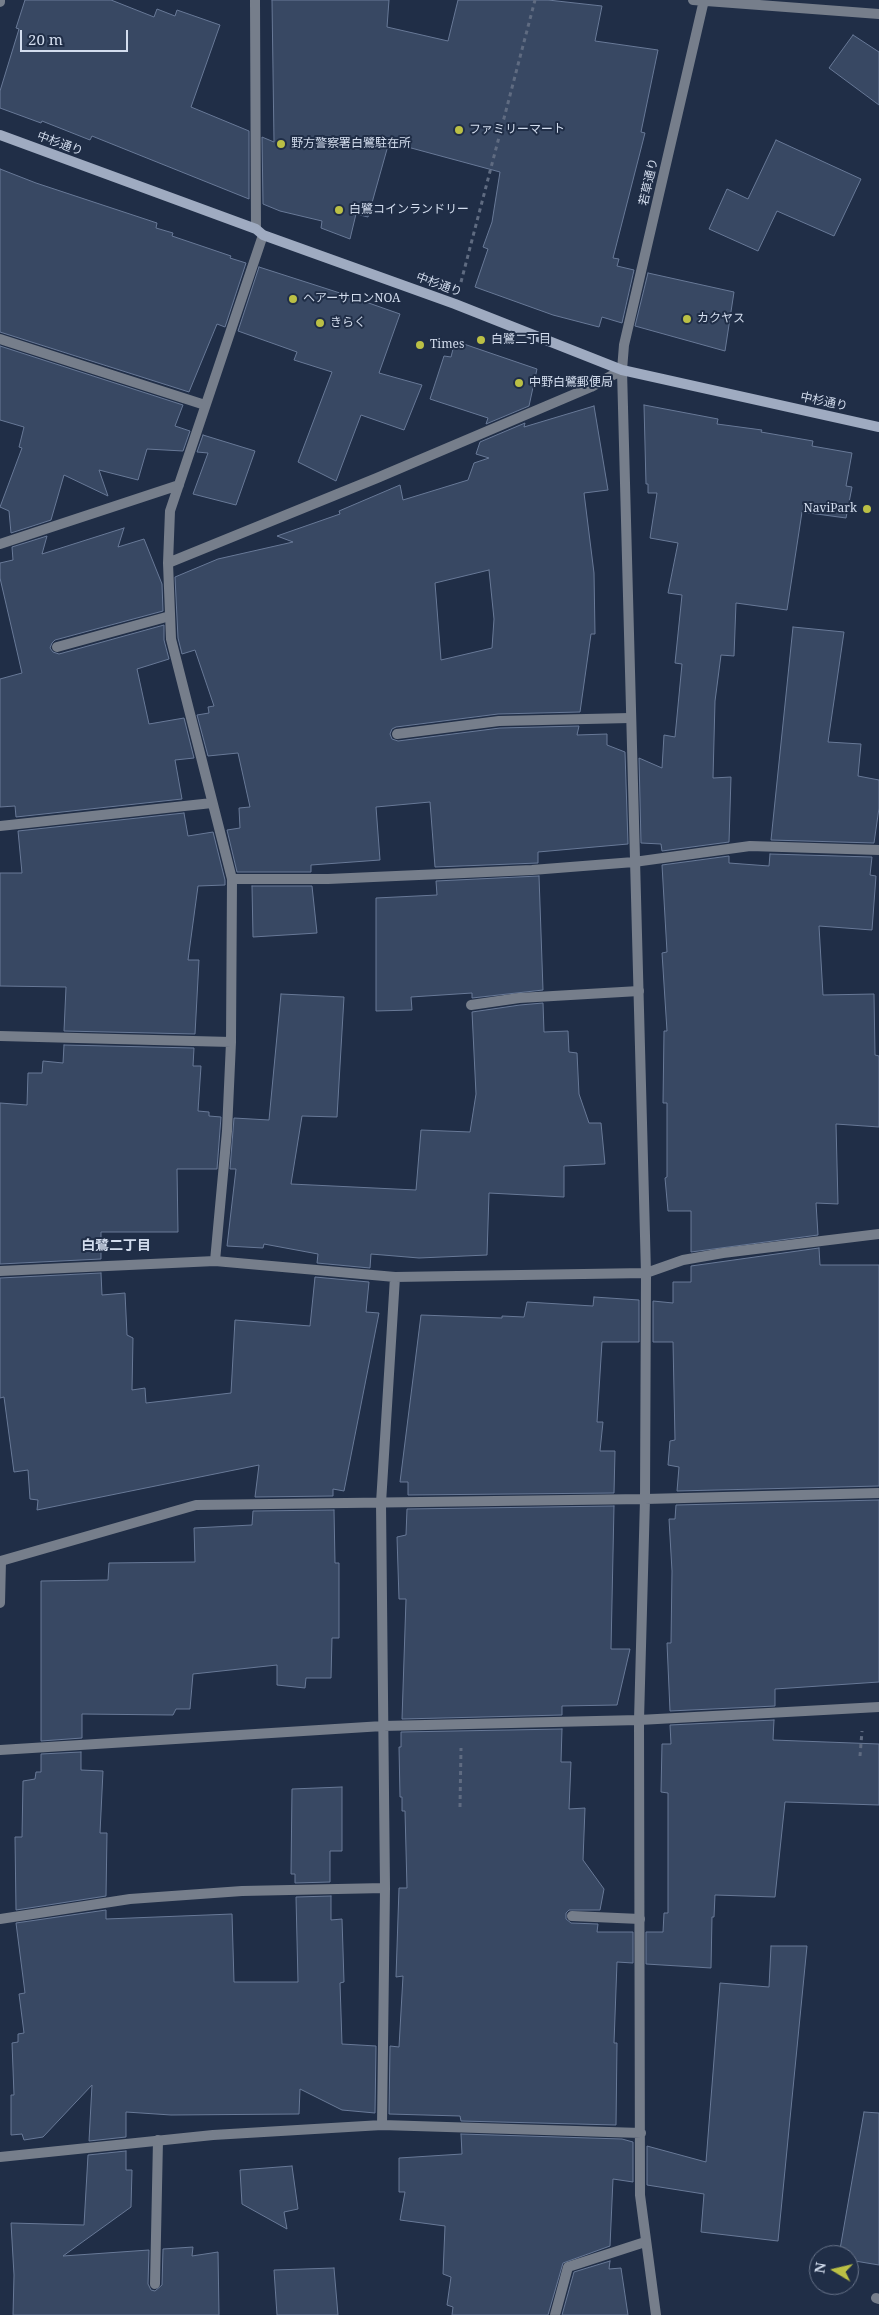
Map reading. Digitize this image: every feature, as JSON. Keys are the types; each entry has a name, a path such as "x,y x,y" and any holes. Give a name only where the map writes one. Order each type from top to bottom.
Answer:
{"main road":[{"name":"中杉通り","path":"0,135 455,304 622,370 879,427"}],"street":[{"path":"215,1261 227,1131 231,1042 232,879 171,638 168,563 170,511 260,232 255,0"},
{"path":"693,0 879,14"},
{"name":"若草通り","path":"656,2315 640,2195 639,1720 645,1500 646,1273 622,370 624,344 704,1"},
{"path":"0,339 205,405"},
{"path":"168,563 386,474 591,386 622,370"},
{"path":"0,544 179,485"},
{"path":"57,647 170,616"},
{"path":"397,734 499,720 630,718"},
{"path":"0,826 212,803"},
{"path":"232,879 338,879 532,870 634,862 750,846 879,850"},
{"path":"472,1005 519,998 639,991"},
{"path":"0,1036 231,1042"},
{"path":"0,1272 215,1261 395,1277 646,1273 684,1260 723,1253 879,1234"},
{"path":"382,2125 385,1888 381,1503 395,1277"},
{"path":"0,1603 0,1561 196,1505 645,1500 879,1494"},
{"path":"0,1750 383,1726 639,1720 879,1707"},
{"path":"0,1918 130,1899 242,1891 385,1888"},
{"path":"572,1916 640,1919"},
{"path":"0,2157 213,2135 382,2125 641,2133"},
{"path":"155,2284 158,2140"},
{"path":"555,2315 568,2267 645,2242"}],"path":[{"path":"455,304 535,0"},
{"path":"460,1807 461,1724"}],"building":[{"path":"25,0 111,0 154,17 157,9 175,16 177,10 220,25 191,107 249,131 249,199 92,136 90,140 42,121 41,123 0,108 0,91 19,29 16,28"},
{"path":"272,0 389,0 387,27 448,41 458,0 548,0 602,6 595,41 658,50 641,132 645,133 613,258 619,259 617,266 634,270 622,323 602,317 599,327 553,315 475,287 488,249 483,247 492,222 500,172 389,142 368,217 356,214 350,239 321,228 322,221 280,211 263,204 262,137 274,142"},
{"path":"853,35 879,52 879,105 829,68"},
{"path":"776,140 861,179 834,236 777,211 758,251 709,229 727,189 748,199"},
{"path":"0,169 36,183 157,223 156,228 173,233 172,236 246,263 225,327 217,324 189,392 0,332"},
{"path":"259,267 400,314 379,373 422,385 404,430 361,415 336,481 298,462 332,372 294,360 297,352 238,331"},
{"path":"648,273 734,292 725,351 635,326"},
{"path":"455,341 537,369 529,406 486,424 488,418 430,399 444,356 451,357"},
{"path":"0,346 183,405 175,426 190,431 183,451 147,449 138,480 99,470 108,496 64,475 51,520 11,533 9,511 0,507 22,448 19,447 24,427 0,420"},
{"path":"644,405 718,419 717,424 762,430 761,432 813,441 812,446 852,453 846,486 852,487 846,518 802,512 787,610 736,603 734,656 721,655 715,701 713,778 731,777 729,842 662,851 661,844 641,843 639,758 662,768 664,735 675,737 682,664 675,663 682,595 668,593 678,543 650,538 657,493 648,493 648,484 646,484"},
{"path":"594,406 608,490 584,493 594,573 595,634 591,634 580,712 498,714 396,727 392,729 390,734 392,739 398,741 500,728 579,726 577,735 607,734 607,745 625,752 628,844 538,852 538,863 435,867 430,802 376,807 380,860 311,865 311,872 237,872 227,830 240,828 239,808 250,807 238,753 208,756 197,715 209,713 208,707 214,706 195,650 182,654 178,638 175,577 218,559 293,542 277,536 340,514 339,511 400,485 403,500 468,480 474,463 489,458 476,454 480,442 525,423 524,427","holes":["489,570 494,619 492,648 441,660 435,583"]},
{"path":"203,435 255,451 236,505 193,494 208,453 197,452"},
{"path":"124,528 118,547 144,539 162,584 163,611 55,640 50,648 53,652 59,654 164,625 164,640 169,659 137,669 149,724 184,718 194,758 175,760 182,799 16,817 15,806 0,807 0,679 22,673 0,578 0,563 13,560 12,547 47,536 42,554"},
{"path":"793,627 844,632 828,742 861,744 858,776 879,780 879,808 874,843 771,840"},
{"path":"184,813 188,836 213,832 225,880 225,885 198,886 188,960 199,960 195,1034 64,1031 66,987 0,986 0,873 22,873 18,831"},
{"path":"770,854 872,857 870,875 876,876 872,930 819,926 823,995 874,994 875,1055 879,1056 879,1127 836,1124 838,1204 816,1203 818,1235 691,1252 691,1211 668,1211 665,1178 667,1177 667,1103 663,1103 664,1031 667,1031 662,953 667,952 662,865 729,856 729,863 769,866"},
{"path":"539,876 543,990 472,998 472,993 411,997 412,1010 376,1011 376,898 437,895 436,881"},
{"path":"252,886 312,886 317,933 253,937"},
{"path":"281,994 344,997 337,1117 302,1116 291,1184 416,1190 421,1130 470,1132 476,1094 472,1012 543,1003 544,1032 568,1031 569,1052 577,1053 579,1094 589,1123 601,1123 605,1164 564,1166 564,1197 489,1193 487,1255 419,1258 371,1254 370,1268 317,1263 318,1254 264,1244 263,1248 227,1246 236,1169 230,1169 234,1118 269,1120"},
{"path":"64,1045 194,1048 193,1066 201,1066 198,1111 209,1112 209,1116 221,1117 217,1169 177,1169 178,1232 101,1232 101,1259 0,1264 0,1103 27,1105 28,1073 42,1073 43,1061 63,1063"},
{"path":"819,1248 820,1265 879,1265 879,1486 677,1491 679,1467 668,1465 670,1441 675,1440 673,1342 653,1342 653,1301 673,1303 673,1282 691,1282 691,1266"},
{"path":"101,1273 102,1295 125,1293 127,1335 133,1338 132,1390 145,1388 146,1403 231,1393 235,1320 310,1326 315,1277 369,1282 366,1312 379,1313 344,1491 333,1489 333,1496 255,1497 259,1465 37,1510 38,1500 30,1499 28,1470 14,1472 4,1397 0,1398 0,1278"},
{"path":"594,1297 639,1300 639,1342 602,1342 597,1422 603,1422 600,1451 615,1451 614,1493 408,1495 408,1482 400,1482 421,1315 524,1317 527,1302 593,1306"},
{"path":"879,1500 879,1682 775,1689 775,1706 670,1711 667,1643 671,1643 672,1571 669,1519 675,1519 676,1505"},
{"path":"614,1506 611,1649 630,1649 617,1705 562,1706 562,1715 402,1719 406,1599 399,1599 397,1537 406,1535 407,1509"},
{"path":"334,1510 335,1563 339,1563 339,1638 332,1638 331,1678 306,1678 305,1688 277,1685 277,1665 193,1674 190,1709 176,1709 173,1715 82,1714 82,1738 41,1741 41,1581 108,1580 109,1563 195,1562 194,1528 252,1525 253,1511"},
{"path":"774,1720 773,1740 879,1744 879,1805 785,1802 775,1897 715,1895 714,1917 712,1917 711,1968 646,1964 646,1932 663,1932 664,1913 668,1913 668,1793 661,1792 662,1744 671,1744 670,1725"},
{"path":"562,1729 561,1762 571,1762 569,1809 585,1808 583,1860 604,1889 600,1910 569,1910 566,1913 566,1919 571,1923 598,1924 597,1932 633,1932 633,1963 617,1962 614,2043 617,2043 616,2125 461,2121 460,2116 389,2114 390,2046 399,2047 403,1976 396,1977 399,1888 407,1888 405,1811 402,1811 402,1797 400,1797 399,1747 401,1747 401,1732"},
{"path":"81,1752 81,1770 103,1771 100,1833 107,1833 106,1896 16,1910 15,1837 22,1837 23,1781 35,1779 36,1772 41,1772 41,1754"},
{"path":"342,1787 342,1851 330,1851 330,1882 295,1883 295,1874 291,1874 292,1789"},
{"path":"331,1896 331,1920 342,1919 344,1982 340,1983 342,2044 376,2046 375,2113 342,2110 300,2089 299,2114 171,2115 126,2112 126,2137 89,2141 92,2085 43,2137 24,2140 22,2134 11,2135 11,2095 14,2095 12,2043 18,2042 18,2034 24,2033 19,1994 25,1993 16,1923 106,1910 106,1919 232,1914 234,1982 298,1982 296,1897"},
{"path":"771,1946 807,1946 778,2241 701,2232 704,2194 647,2185 647,2146 706,2162 720,1983 769,1987"},
{"path":"864,2112 879,2113 879,2265 859,2262 859,2245 841,2245"},
{"path":"461,2134 622,2139 633,2142 633,2182 613,2179 610,2246 563,2263 548,2315 452,2315 453,2307 447,2305 451,2277 443,2274 445,2226 400,2220 405,2192 399,2192 399,2158 462,2154"},
{"path":"126,2151 126,2170 132,2170 131,2207 63,2256 149,2250 148,2284 151,2290 155,2291 162,2285 163,2249 193,2247 192,2256 218,2252 219,2315 13,2315 14,2275 11,2223 84,2225 88,2155"},
{"path":"292,2166 298,2209 284,2212 287,2229 242,2204 240,2170"},
{"path":"610,2261 609,2269 621,2268 628,2315 562,2315 574,2272"},
{"path":"334,2268 338,2315 277,2315 274,2270"}],"place":[{"name":"ファミリーマート","path":"459,130"},
{"name":"野方警察署白鷺駐在所","path":"281,144"},
{"name":"白鷺コインランドリー","path":"339,210"},
{"name":"ヘアーサロンNOA","path":"293,299"},
{"name":"カクヤス","path":"687,319"},
{"name":"きらく","path":"320,323"},
{"name":"白鷺二丁目","path":"481,340"},
{"name":"Times","path":"420,345"},
{"name":"中野白鷺郵便局","path":"519,383"},
{"name":"NaviPark","path":"867,509"}],"district":[{"name":"白鷺二丁目","path":"116,1246"}]}
